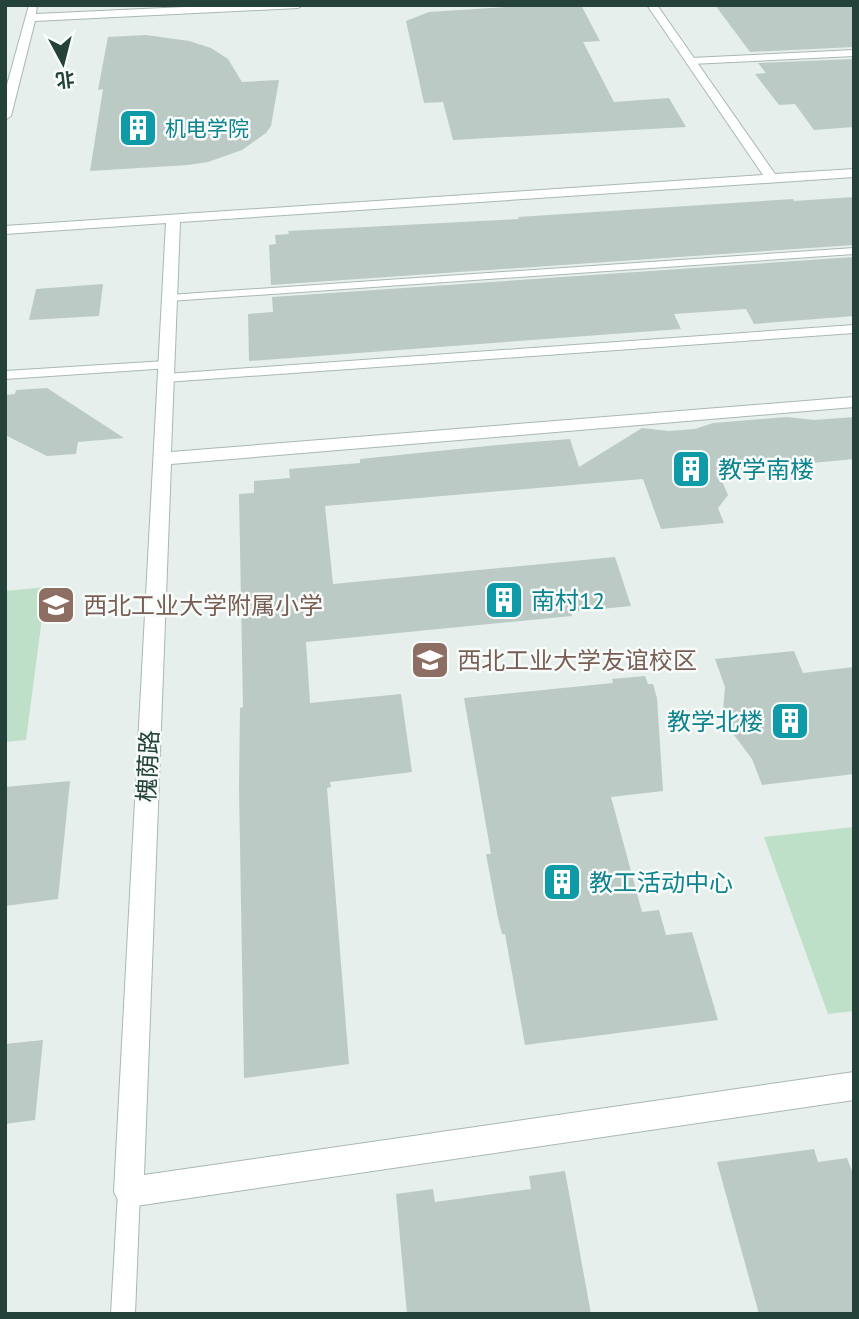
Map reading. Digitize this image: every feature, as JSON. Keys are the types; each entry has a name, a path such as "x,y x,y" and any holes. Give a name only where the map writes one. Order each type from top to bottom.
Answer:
{"street":[{"path":"5,116 20,37 34,5"},
{"path":"30,18 191,8 298,5"},
{"path":"652,5 772,179"},
{"path":"5,230 854,173"},
{"name":"槐荫路","path":"129,1192 173,219"},
{"path":"162,459 854,402"},
{"path":"129,1192 854,1086"}],"lane":[{"path":"691,61 854,53"},
{"path":"169,298 854,251"},
{"path":"5,375 166,371 854,329"},
{"name":"槐荫路","path":"124,1314 129,1192"}],"green space":[{"path":"46,587 26,740 5,742 5,591"},
{"path":"854,827 854,1011 828,1014 764,837"}],"building":[{"path":"581,5 600,41 583,42 614,102 669,98 686,127 453,140 443,102 424,103 406,21 429,12"},
{"path":"715,5 854,5 854,47 750,52"},
{"name":"机电学院","path":"146,35 189,41 211,48 228,59 242,82 279,80 271,126 266,133 242,150 208,162 90,171 103,89 98,90 108,37"},
{"path":"854,59 854,127 814,130 795,104 779,105 755,74 766,73 758,63"},
{"path":"854,197 854,245 271,285 269,245 276,244 275,235 289,234 288,231"},
{"path":"854,257 854,316 754,324 746,309 674,314 681,329 249,361 248,314 273,312 272,297"},
{"path":"103,284 99,316 29,320 36,289"},
{"path":"47,388 124,438 78,442 76,454 47,456 5,435 5,395 15,394 16,390"},
{"path":"787,417 814,420 854,417 854,459 718,472 728,495 718,508 724,523 661,529 643,479 325,506 333,584 615,557 631,606 571,612 572,616 306,642 310,703 401,694 412,772 330,782 331,787 327,788 349,1064 244,1078 239,787 240,708 243,707 239,494 254,493 254,481 290,478 289,469 360,463 360,459 570,439 579,467 642,428 669,431 695,429 713,423"},
{"name":"教学北楼","path":"794,651 803,673 854,667 854,774 762,785 752,759 731,731 723,710 725,687 715,659"},
{"name":"教工活动中心","path":"645,676 648,684 653,684 657,698 663,791 611,797 642,912 659,910 666,935 692,932 718,1020 525,1045 505,934 502,934 498,918 486,854 491,854 464,698 613,683 612,679"},
{"path":"70,781 58,899 5,906 5,787"},
{"path":"43,1040 35,1120 5,1124 5,1044"},
{"path":"814,1149 818,1162 847,1158 854,1176 854,1314 759,1314 717,1162"},
{"path":"565,1171 591,1314 407,1314 396,1194 433,1189 435,1202 531,1189 529,1176"}],"place":[{"name":"机电学院","path":"138,128"},
{"name":"教学南楼","path":"691,469"},
{"name":"南村12","path":"504,600"},
{"name":"西北工业大学附属小学","path":"56,605"},
{"name":"西北工业大学友谊校区","path":"430,660"},
{"name":"教学北楼","path":"790,721"},
{"name":"教工活动中心","path":"562,882"}]}
